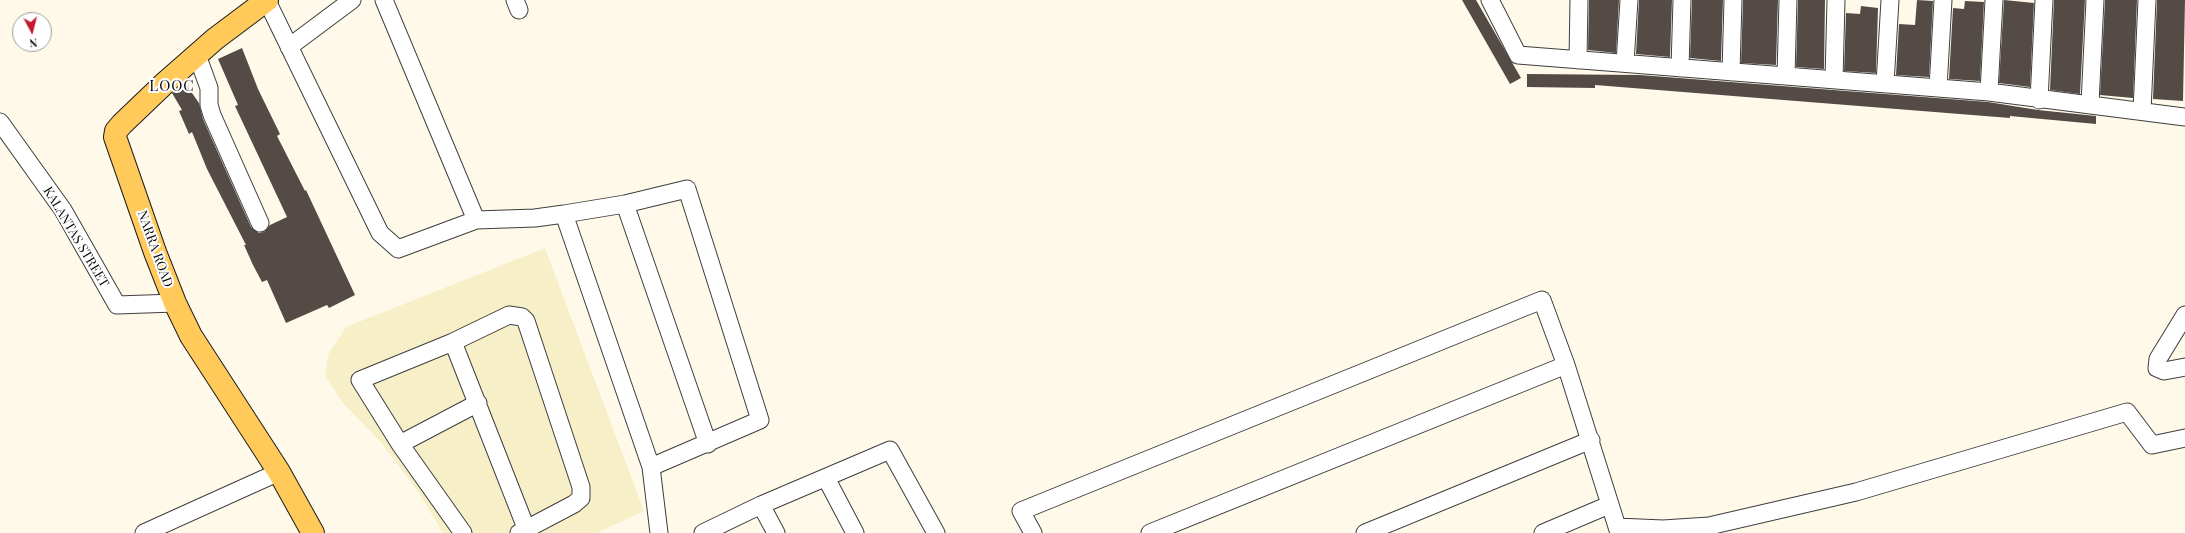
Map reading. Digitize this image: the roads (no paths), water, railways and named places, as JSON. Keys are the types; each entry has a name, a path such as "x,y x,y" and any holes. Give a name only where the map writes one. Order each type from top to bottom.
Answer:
{"main road":[{"name":"NARRA ROAD","path":"267,0 197,55 122,124 116,131 115,137 129,181 175,303 191,336 279,472 313,533"}],"street":[{"path":"267,0 380,233 398,249 476,220 535,218 564,214 625,204 687,189 760,420 708,444 650,467"},
{"path":"289,47 352,0"},
{"path":"384,0 476,220"},
{"path":"1490,0 1518,55 1989,92 2039,100 2090,104 2185,116"},
{"path":"1578,60 1579,0"},
{"path":"1625,63 1628,0"},
{"path":"1680,68 1682,0"},
{"path":"1731,72 1733,0"},
{"path":"1786,76 1788,0"},
{"path":"1834,80 1836,0"},
{"path":"1885,84 1890,0"},
{"path":"1938,88 1943,0"},
{"path":"1989,92 1994,0"},
{"path":"2039,100 2044,0"},
{"path":"2090,104 2096,0"},
{"path":"2142,111 2147,0"},
{"path":"197,55 209,88 209,105 212,115 260,223"},
{"name":"KALANTAS STREET","path":"0,122 64,210 117,305 175,303"},
{"path":"625,204 708,444"},
{"path":"564,214 650,467 659,533"},
{"path":"1033,533 1022,511 1542,300 1591,440 1609,505 1618,530 1709,526 1856,492 2127,412 2152,445 2185,438"},
{"path":"2185,315 2158,359 2157,368 2164,371 2185,367"},
{"path":"453,342 478,402 525,532 574,504 581,498 581,487 526,321 522,317 509,316 453,342 360,380 400,444 463,533"},
{"path":"1150,533 1566,365"},
{"path":"400,444 478,402"},
{"path":"1365,533 1591,440"},
{"path":"703,533 761,505 890,450 936,533"},
{"path":"144,533 279,472"},
{"path":"826,478 855,533"},
{"path":"761,505 776,533"},
{"path":"1543,533 1609,505"}],"district":[{"name":"LOOC","path":"172,86"}]}
